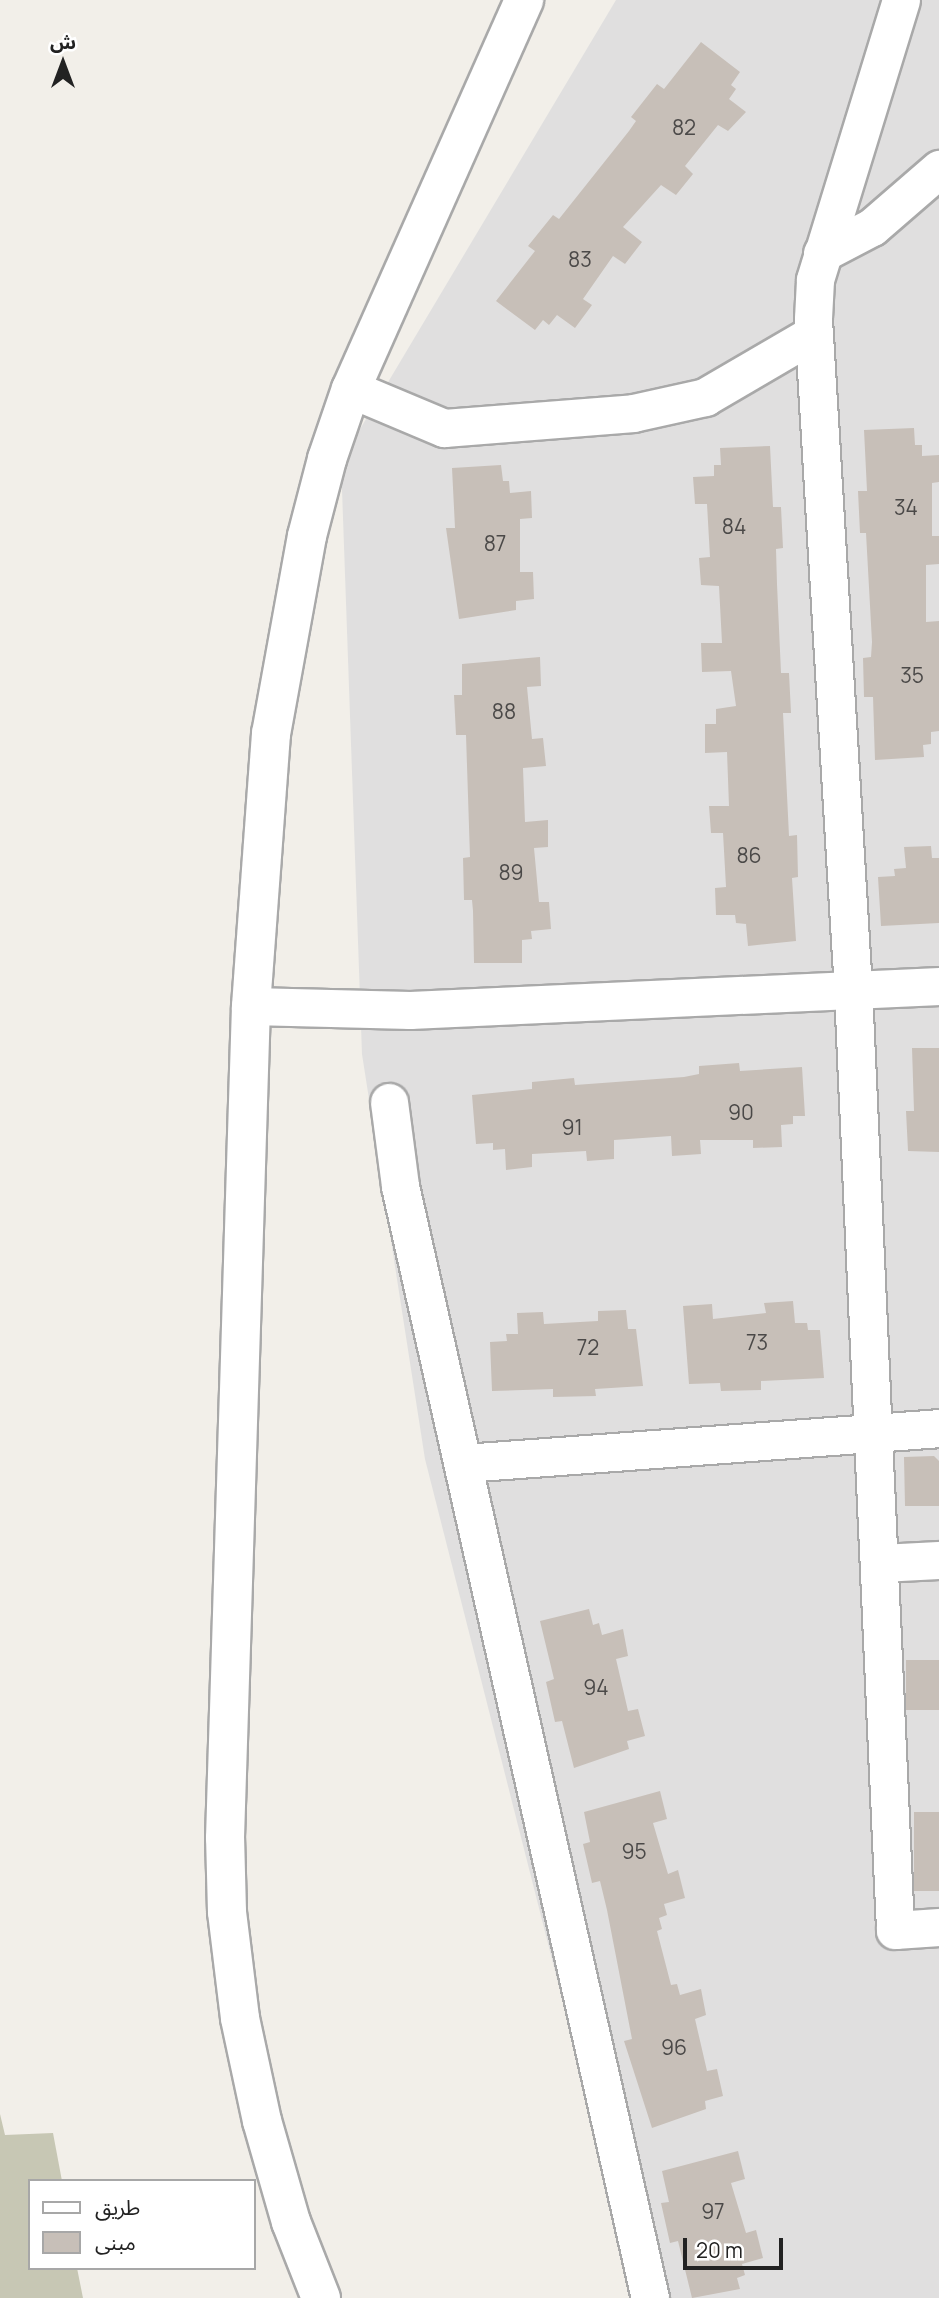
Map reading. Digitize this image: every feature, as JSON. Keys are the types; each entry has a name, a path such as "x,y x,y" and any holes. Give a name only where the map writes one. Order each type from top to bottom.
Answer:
{"street":[{"path":"321,2298 291,2222 262,2121 240,2018 227,1912 225,1838 251,1006 271,734 287,633 320,485 351,389 524,0"},
{"path":"901,0 822,253 815,280 813,334 853,990 875,1434 895,1930 939,1927"},
{"path":"822,253 872,228 939,169"},
{"path":"351,389 444,428 633,413 705,397 813,334"},
{"path":"251,1006 410,1010 939,986"},
{"path":"389,1102 400,1186 650,2298"},
{"path":"464,1463 939,1428"},
{"path":"880,1563 939,1560"}],"shaded area":[{"path":"616,0 939,0 939,2298 638,2298 425,1459 362,1054 341,461"},
{"path":"0,2114 5,2135 53,2133 62,2179 28,2179 28,2270 77,2270 83,2298 0,2298"}],"building":[{"path":"701,42 740,72 731,85 736,89 729,99 746,112 728,131 718,125 685,166 693,174 676,195 661,185 623,227 642,242 625,264 613,256 583,299 592,305 575,328 557,315 549,325 543,320 535,330 496,301 535,251 528,246 553,215 559,219 629,131 636,121 631,117 657,84 664,89"},
{"path":"914,428 915,445 922,445 922,456 939,455 939,482 932,483 932,536 939,536 939,564 926,565 926,622 939,621 939,731 931,732 931,744 923,745 924,757 875,760 873,697 864,697 863,658 871,657 872,642 866,533 860,533 858,491 867,491 864,430"},
{"path":"770,446 773,507 781,507 783,548 776,549 777,584 781,673 789,673 791,713 783,713 789,836 797,835 798,877 792,878 796,941 748,946 746,924 736,923 735,915 716,915 715,888 726,887 723,833 711,833 709,806 729,806 727,752 705,753 705,724 716,724 716,709 736,706 731,671 702,672 701,643 722,643 719,586 701,585 699,558 710,557 707,504 695,504 693,477 714,476 714,465 721,465 720,448"},
{"path":"501,465 503,481 509,481 510,493 531,491 532,518 520,519 520,572 533,572 534,599 516,601 516,610 459,619 446,528 455,528 452,468"},
{"path":"540,657 541,686 527,687 532,739 543,738 546,766 523,768 525,822 548,820 548,847 534,848 539,902 549,902 551,929 531,931 532,939 522,940 522,963 474,963 472,900 464,900 463,858 470,857 466,735 456,735 454,695 462,695 462,664"},
{"path":"931,846 932,858 939,858 939,923 881,926 878,877 895,876 894,869 906,868 904,847"},
{"path":"912,1048 939,1048 939,1152 908,1151 906,1111 914,1111"},
{"path":"739,1063 740,1071 802,1067 805,1116 793,1116 793,1124 781,1125 782,1147 753,1148 753,1140 700,1140 701,1154 672,1156 671,1136 614,1140 614,1159 587,1161 586,1151 532,1154 532,1167 506,1170 505,1149 493,1150 493,1143 476,1144 472,1095 532,1089 532,1082 574,1078 575,1085 684,1077 699,1074 699,1066"},
{"path":"793,1301 795,1323 807,1323 808,1330 820,1330 824,1378 761,1381 761,1390 721,1391 720,1383 689,1384 683,1306 712,1304 713,1319 766,1313 764,1303"},
{"path":"626,1310 628,1329 636,1329 643,1386 595,1389 596,1396 553,1397 553,1389 492,1391 490,1342 507,1341 506,1334 518,1334 517,1313 543,1312 544,1324 598,1321 598,1311"},
{"path":"934,1456 939,1461 939,1506 905,1506 904,1457"},
{"path":"589,1609 593,1625 599,1623 602,1635 623,1629 628,1656 616,1659 628,1711 638,1709 645,1736 627,1741 629,1749 574,1768 562,1721 555,1722 546,1682 554,1679 540,1621"},
{"path":"906,1660 939,1660 939,1710 906,1710"},
{"path":"660,1791 667,1819 653,1823 668,1874 678,1870 685,1898 664,1904 667,1915 659,1918 662,1929 657,1931 671,1985 677,1984 680,1995 701,1989 706,2015 695,2019 707,2071 717,2069 723,2096 705,2101 706,2109 652,2128 624,2041 632,2039 600,1881 592,1883 583,1844 590,1842 584,1812"},
{"path":"914,1812 939,1812 939,1891 914,1891"},
{"path":"738,2151 745,2179 731,2183 746,2233 756,2230 763,2258 742,2264 745,2275 737,2278 740,2289 692,2298 678,2241 670,2243 661,2203 669,2202 662,2171"}]}
